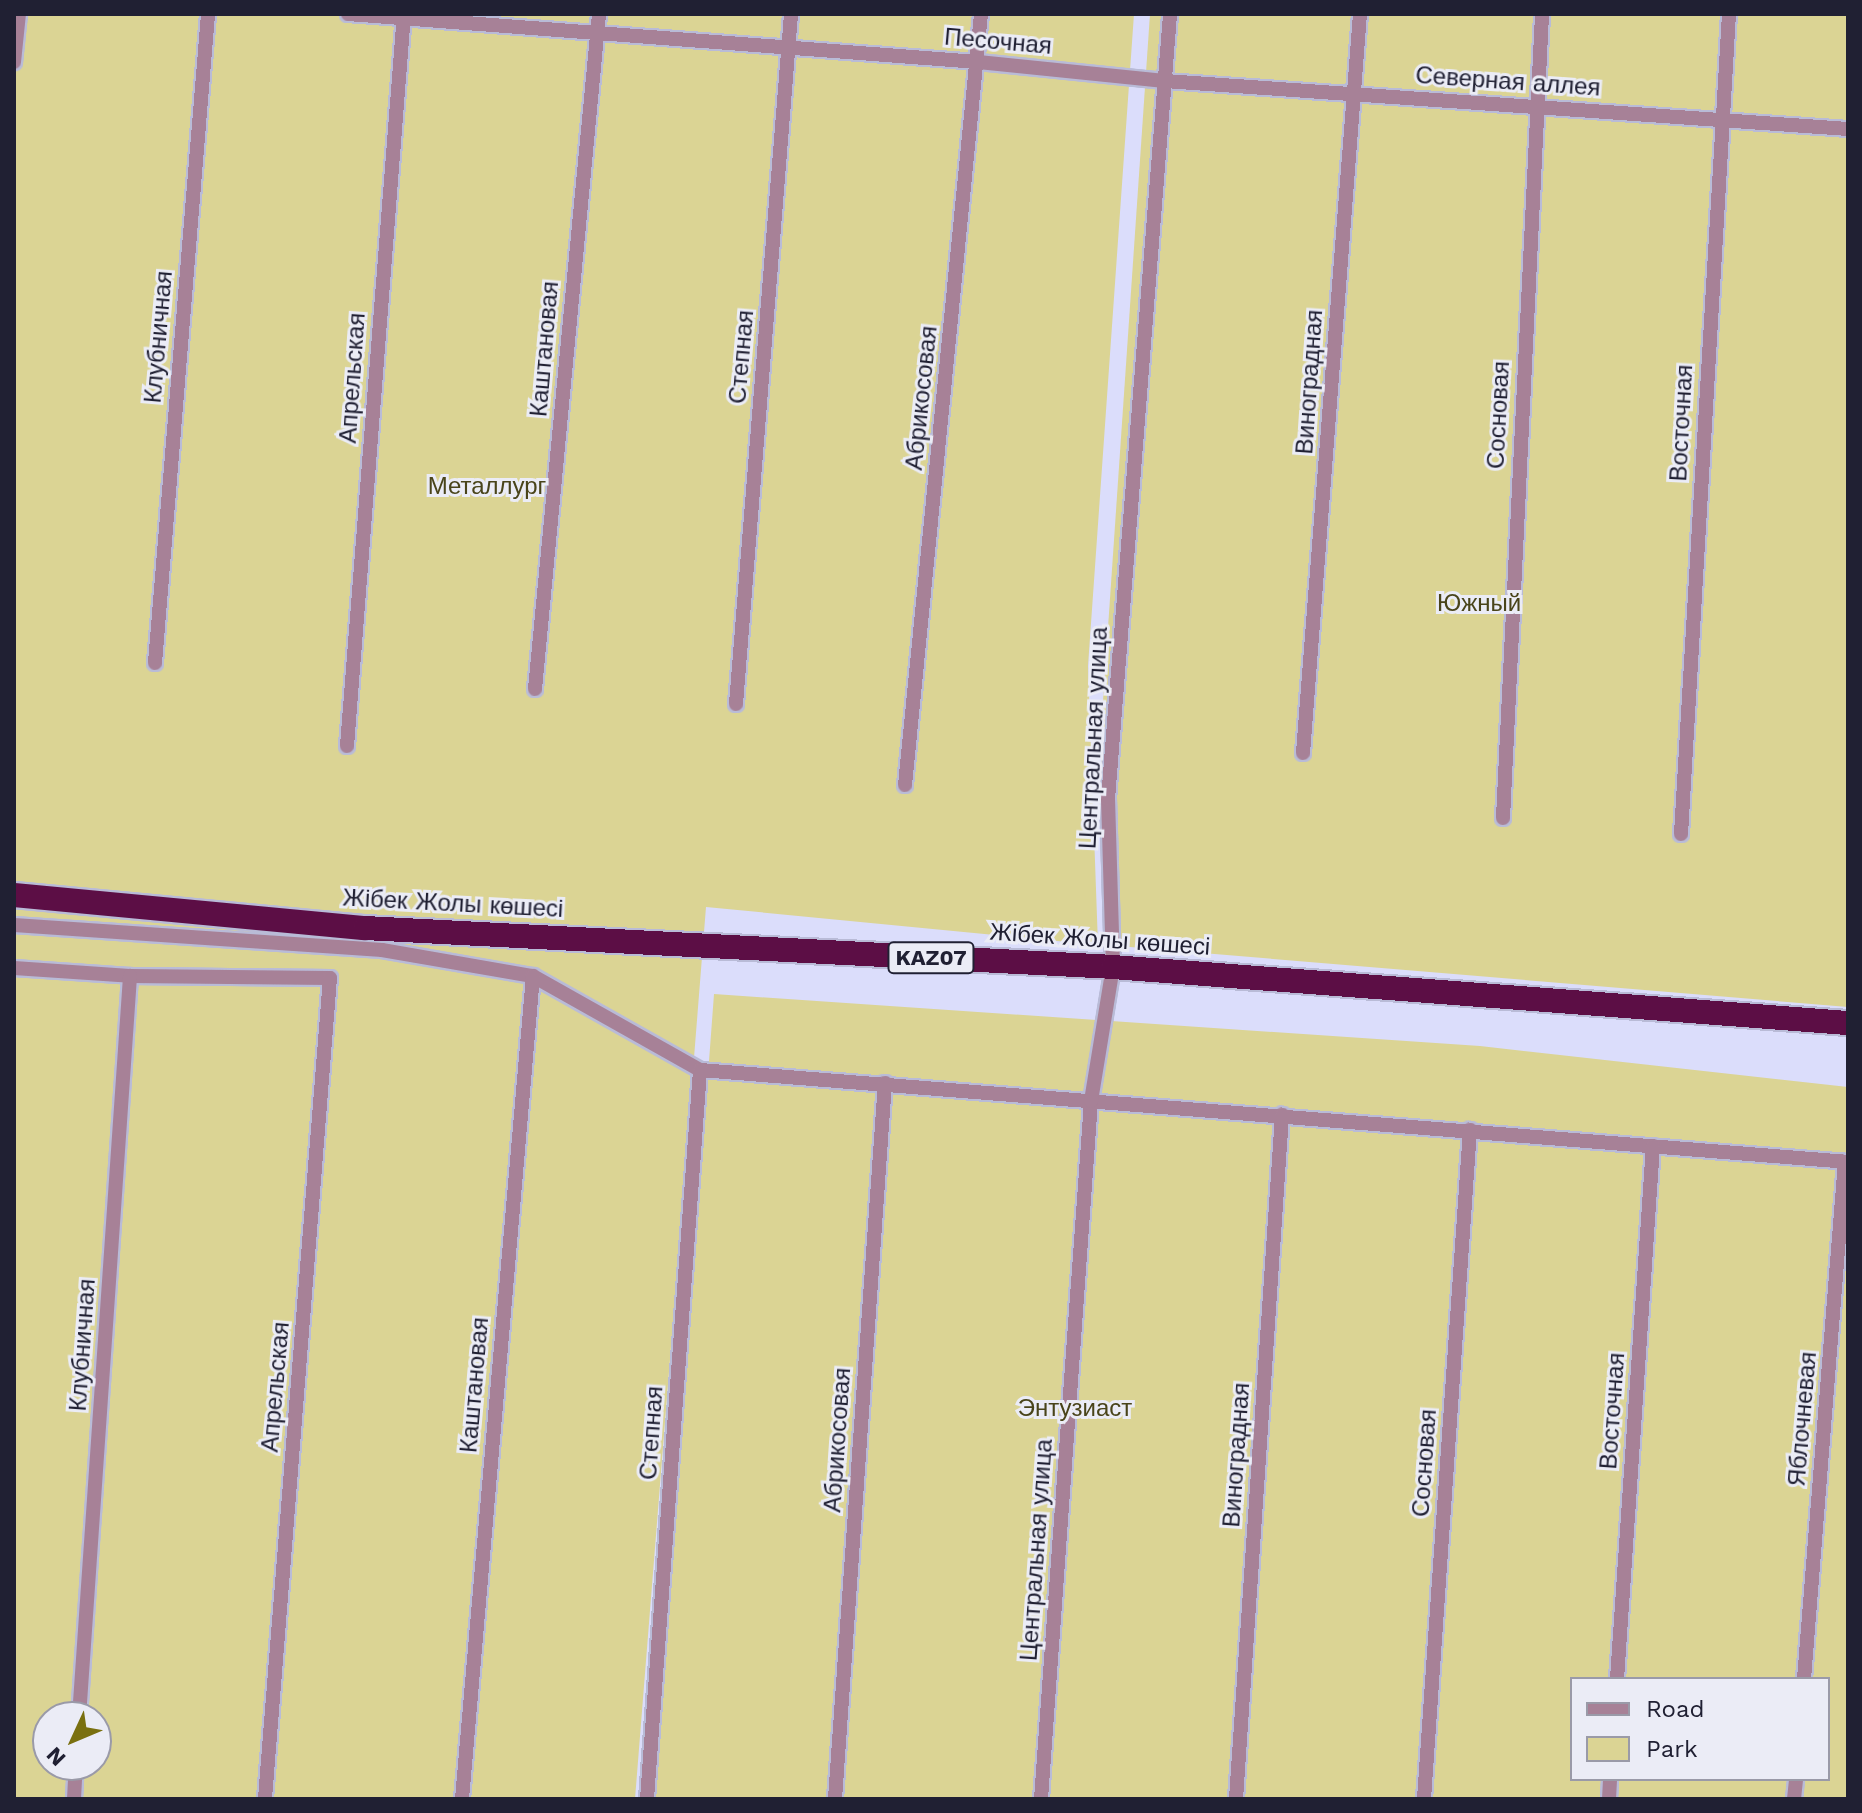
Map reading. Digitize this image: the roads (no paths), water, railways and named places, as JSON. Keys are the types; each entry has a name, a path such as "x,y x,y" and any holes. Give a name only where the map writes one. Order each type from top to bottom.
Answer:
{"highway":[{"name":"Жібек Жолы көшесі","path":"14,895 365,928 1113,967 1848,1023"}],"street":[{"path":"14,62 19,14"},
{"name":"Клубничная","path":"155,663 208,14"},
{"name":"Песочная","path":"348,14 978,62 1165,81"},
{"name":"Каштановая","path":"535,689 599,14"},
{"name":"Степная","path":"736,704 791,14"},
{"name":"Абрикосовая","path":"905,785 981,14"},
{"name":"Центральная улица","path":"1041,1799 1091,1101 1113,967 1108,799 1170,14"},
{"name":"Виноградная","path":"1303,753 1360,14"},
{"name":"Сосновая","path":"1503,818 1535,106 1542,14"},
{"name":"Восточная","path":"1681,834 1729,14"},
{"name":"Апрельская","path":"347,746 404,16"},
{"name":"Северная аллея","path":"1165,81 1848,129"},
{"path":"14,925 382,950 533,976 700,1070 1847,1162"},
{"path":"14,968 130,976"},
{"name":"Клубничная","path":"80,1701 130,976"},
{"name":"Апрельская","path":"130,976 330,978 265,1799"},
{"name":"Каштановая","path":"462,1799 533,976"},
{"name":"Степная","path":"647,1799 700,1070"},
{"name":"Абрикосовая","path":"835,1799 885,1083"},
{"name":"Виноградная","path":"1236,1799 1282,1115"},
{"name":"Сосновая","path":"1424,1799 1470,1130"},
{"name":"Восточная","path":"1617,1677 1653,1146"},
{"name":"Яблочневая","path":"1804,1677 1847,1162"}],"park label":[{"name":"Металлург","path":"487,487"},
{"name":"Южный","path":"1479,604"},
{"name":"Энтузиаст","path":"1075,1409"}]}
